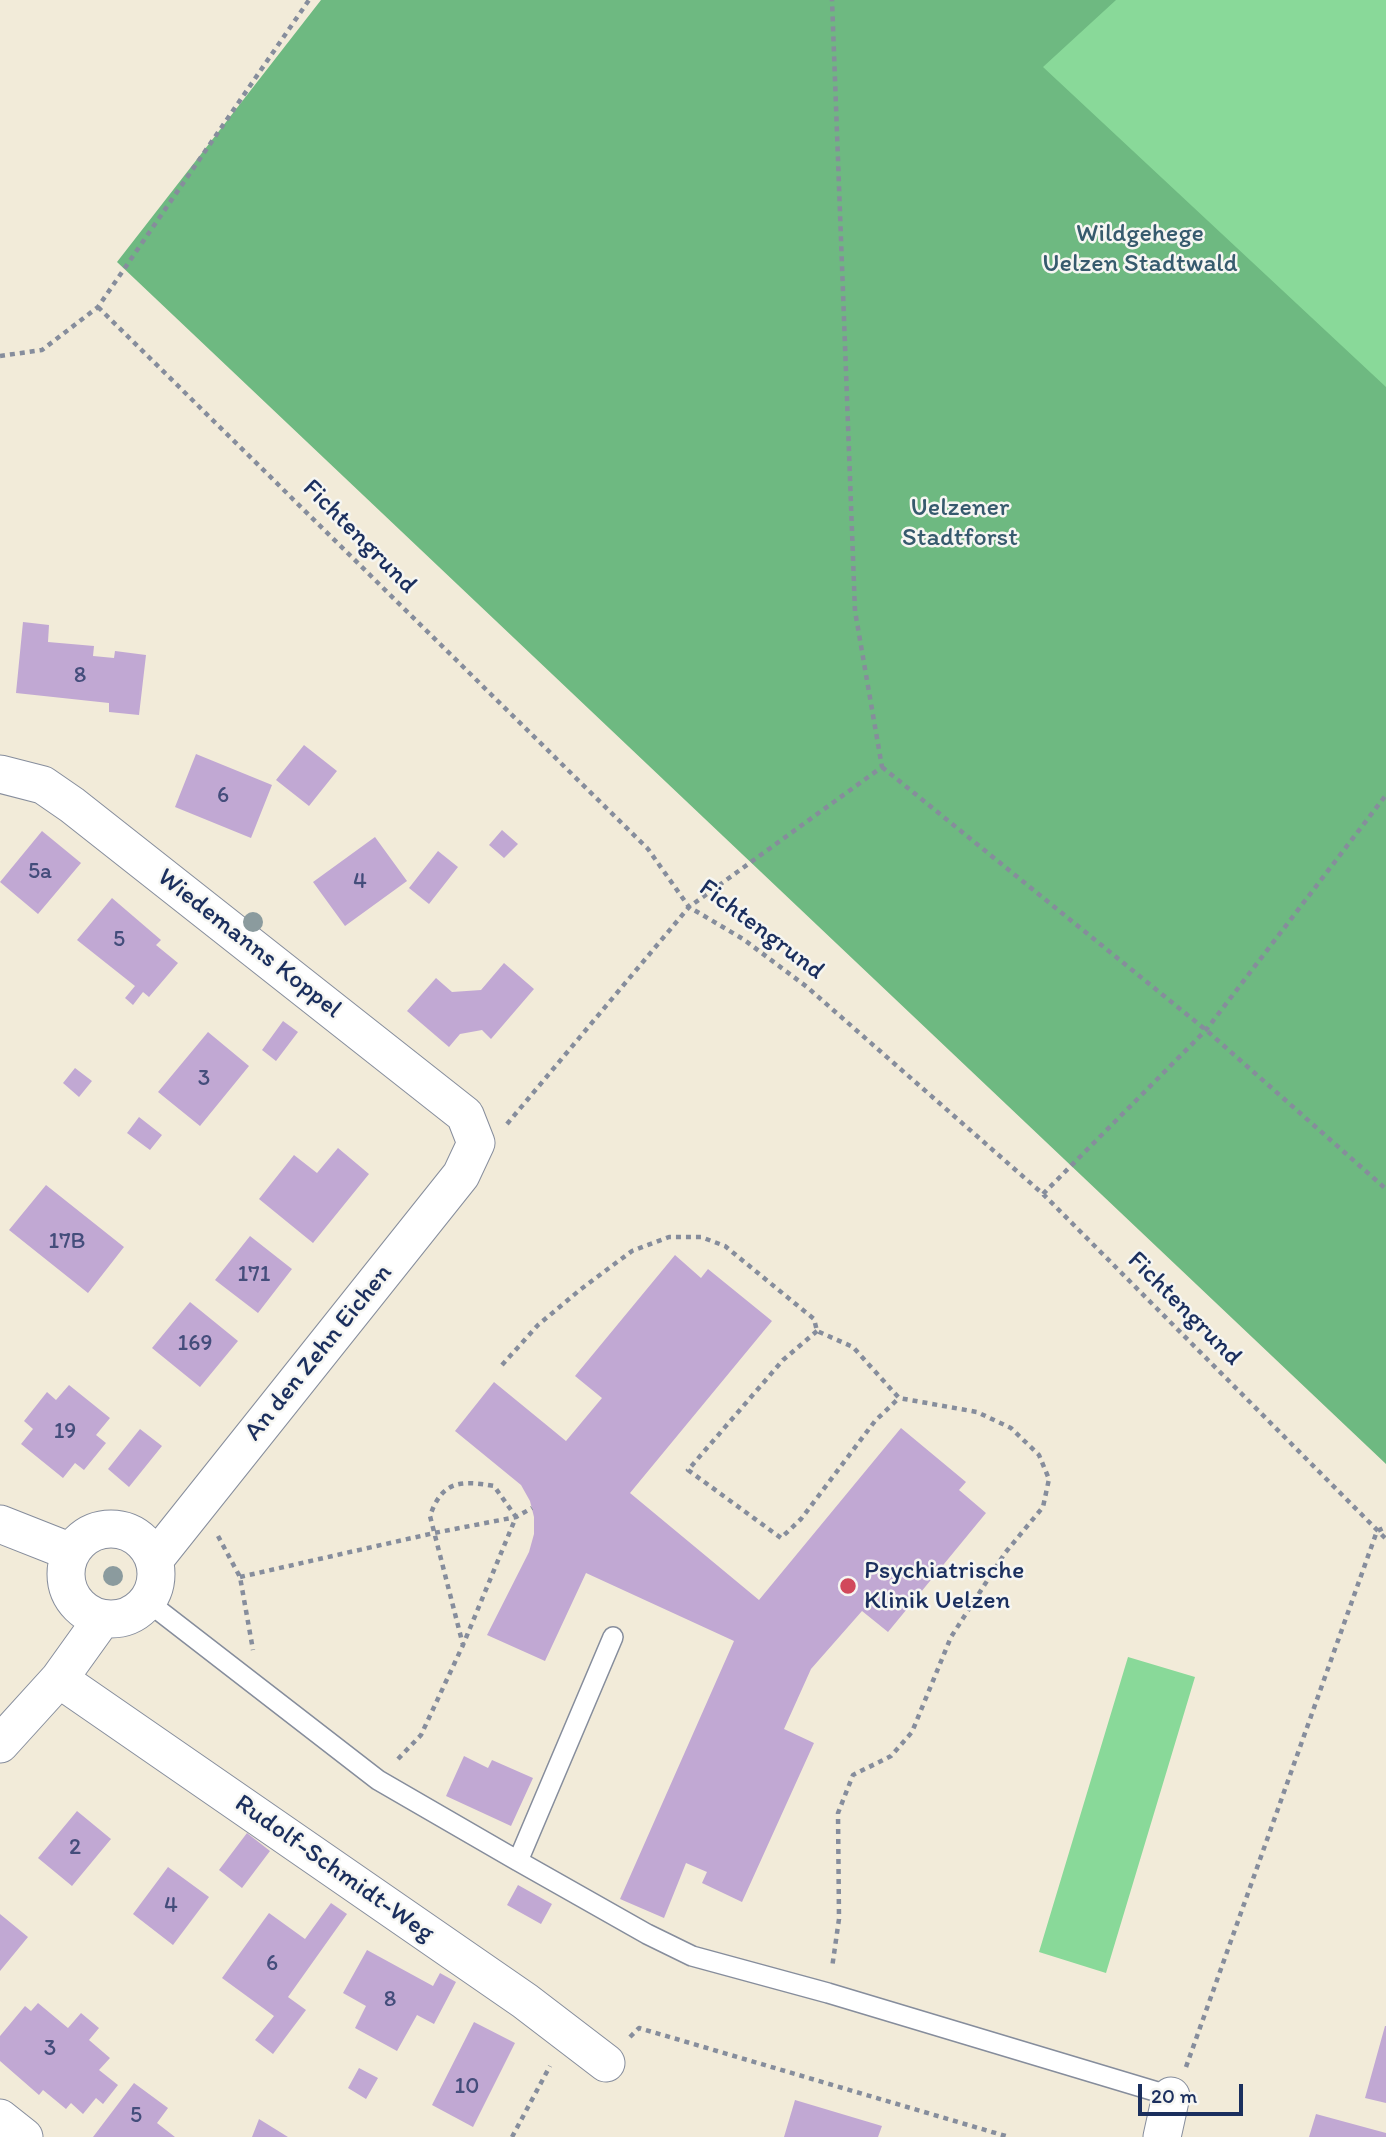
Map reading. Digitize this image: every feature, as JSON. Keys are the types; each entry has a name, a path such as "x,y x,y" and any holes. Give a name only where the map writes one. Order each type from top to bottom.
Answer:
{"street":[{"name":"Wiedemanns Koppel","path":"0,774 43,785 72,805 465,1115 476,1143"},
{"name":"An den Zehn Eichen","path":"155,1559 461,1175 476,1143"},
{"path":"0,1524 72,1552"},
{"path":"121,1529 142,1539 155,1559 156,1583 148,1602 126,1617 102,1619 81,1608 68,1589 66,1565 72,1552 82,1540 97,1530 121,1529"},
{"path":"0,1744 59,1679 102,1619"},
{"name":"Rudolf-Schmidt-Weg","path":"59,1679 525,2001 606,2063"},
{"path":"1162,2137 1171,2096"},
{"path":"0,2118 24,2137"}],"lane":[{"path":"148,1602 378,1780 647,1934 692,1956 828,1993 1171,2096"},
{"path":"517,1861 613,1637"}],"path":[{"path":"0,356 42,350 98,307 309,0"},
{"path":"832,0 855,611 882,767 1206,1030 1386,1189"},
{"name":"Fichtengrund","path":"98,307 648,849 689,907 743,939 807,988 1043,1194 1386,1539"},
{"path":"476,1143 504,1128 689,907 882,767"},
{"path":"1043,1194 1206,1030 1386,795"},
{"path":"502,1365 538,1325 591,1282 632,1251 669,1237 701,1237 725,1245 814,1319 817,1331"},
{"path":"817,1331 853,1347 899,1398 977,1412 1011,1428 1038,1455 1049,1479 1043,1507 1005,1553 951,1637 912,1732 891,1756 853,1775 838,1813 839,1919 828,1993"},
{"path":"817,1331 783,1360 688,1470 781,1538 802,1519 875,1421 899,1398"},
{"path":"463,1645 430,1516 437,1496 454,1485 475,1483 494,1486 516,1517"},
{"path":"201,1502 240,1577 261,1689"},
{"path":"240,1577 516,1517 532,1508"},
{"path":"378,1780 421,1735 463,1645 516,1517"},
{"path":"1171,2096 1186,2066 1377,1531 1386,1527"},
{"path":"606,2063 639,2028 1009,2137"},
{"path":"512,2137 551,2065"}],"green space":[{"name":"Uelzener Stadtforst","path":"321,0 1116,0 1043,67 1386,387 1386,1464 117,262"},
{"name":"Wildgehege Uelzen Stadtwald","path":"881,0 1386,0 1386,1129"},
{"path":"1128,1657 1195,1677 1106,1973 1039,1952"}],"building":[{"path":"23,622 49,625 48,642 94,646 93,656 114,658 115,651 146,655 139,715 109,712 109,703 16,693"},
{"path":"304,745 337,771 309,806 276,780"},
{"path":"196,754 272,785 251,838 175,807"},
{"path":"502,830 518,844 504,858 489,845"},
{"path":"42,831 81,863 38,914 0,882"},
{"path":"375,837 407,881 345,926 313,882"},
{"path":"438,851 458,867 429,904 409,888"},
{"path":"112,898 161,940 156,945 178,963 149,997 143,992 133,1005 125,998 135,986 77,940"},
{"path":"504,963 534,989 491,1039 482,1030 460,1034 449,1047 407,1011 436,978 452,992 481,990"},
{"path":"283,1021 298,1032 276,1061 262,1050"},
{"path":"208,1032 249,1066 200,1126 158,1092"},
{"path":"75,1068 92,1081 79,1097 63,1083"},
{"path":"139,1117 162,1135 150,1150 127,1133"},
{"path":"338,1148 369,1174 313,1243 259,1199 294,1155 317,1173"},
{"path":"46,1185 124,1247 88,1293 9,1230"},
{"path":"250,1236 292,1269 258,1313 215,1280"},
{"name":"Psychiatrische Klinik Uelzen","path":"675,1255 701,1278 708,1269 772,1321 630,1493 759,1600 901,1428 966,1482 959,1490 986,1513 888,1632 862,1611 811,1669 784,1729 814,1743 742,1902 702,1883 707,1872 686,1863 664,1918 620,1899 734,1641 586,1573 545,1661 487,1635 529,1552 534,1534 534,1517 530,1501 521,1485 455,1431 494,1382 566,1441 602,1398 575,1376"},
{"path":"190,1302 238,1341 200,1387 152,1348"},
{"path":"69,1385 110,1418 96,1435 106,1443 84,1470 75,1463 63,1478 21,1444 33,1429 24,1421 47,1392 56,1400"},
{"path":"140,1429 162,1446 129,1487 108,1469"},
{"path":"464,1756 488,1768 492,1760 533,1778 511,1826 446,1796"},
{"path":"77,1811 111,1839 72,1886 38,1858"},
{"path":"247,1833 270,1851 242,1888 219,1870"},
{"path":"168,1867 209,1897 173,1945 133,1914"},
{"path":"518,1885 552,1904 541,1924 507,1905"},
{"path":"331,1903 347,1914 288,1997 306,2010 273,2054 255,2040 274,2016 222,1978 269,1913 305,1939"},
{"path":"0,1914 28,1937 0,1971"},
{"path":"367,1950 433,1986 440,1973 456,1982 434,2024 417,2015 397,2051 355,2028 366,2006 343,1993"},
{"path":"38,2003 68,2028 81,2013 99,2028 89,2040 110,2058 99,2070 118,2085 103,2104 96,2098 83,2114 71,2103 66,2109 43,2090 39,2095 0,2061 0,2036 25,2006 31,2011"},
{"path":"474,2022 515,2043 473,2127 432,2105"},
{"path":"1386,2026 1386,2103 1365,2098"},
{"path":"359,2068 378,2078 366,2099 348,2088"},
{"path":"134,2083 168,2108 157,2123 175,2137 93,2137"},
{"path":"795,2100 882,2126 878,2137 784,2137"},
{"path":"1316,2114 1386,2133 1386,2137 1309,2137"},
{"path":"259,2119 288,2137 252,2137"}],"place":[{"name":"Psychiatrische Klinik Uelzen","path":"848,1586"}]}
